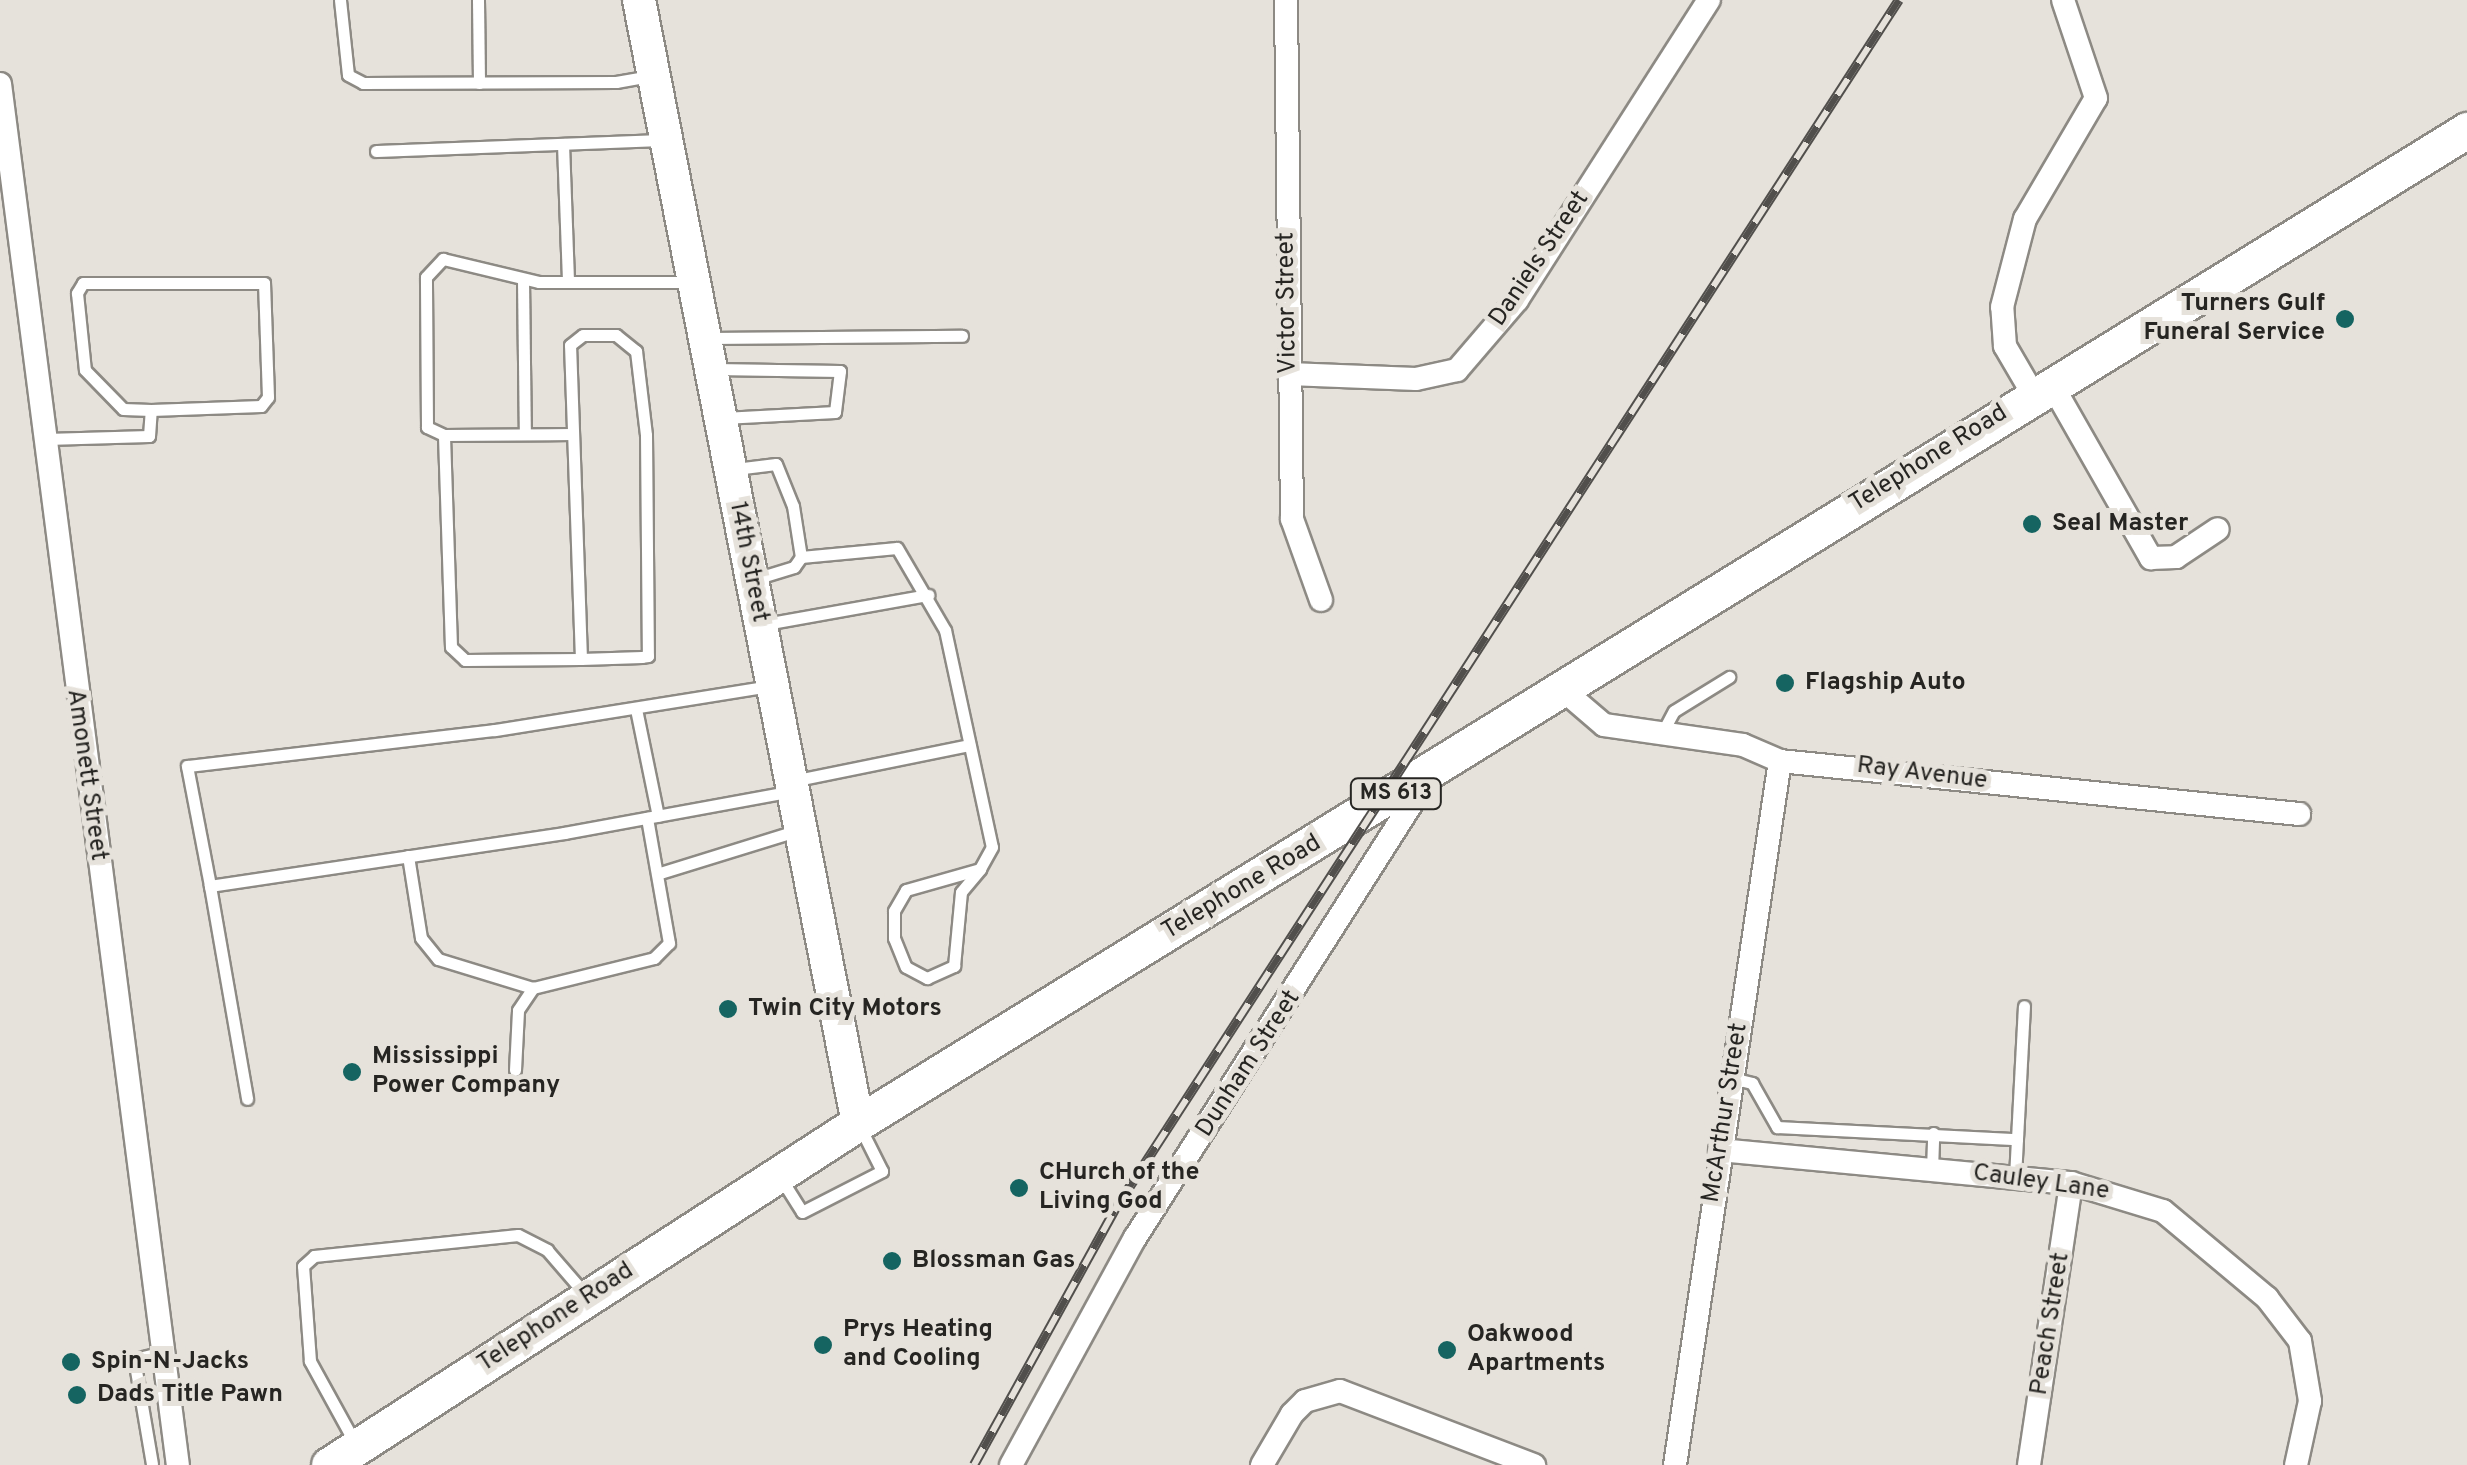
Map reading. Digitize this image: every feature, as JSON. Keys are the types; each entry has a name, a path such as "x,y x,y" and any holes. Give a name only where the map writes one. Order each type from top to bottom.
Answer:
{"main road":[{"name":"Telephone Road","path":"343,1456 858,1123 2467,130"}],"street":[{"name":"14th Street","path":"639,0 858,1123"},
{"name":"Victor Street","path":"1286,0 1292,519 1321,600"},
{"path":"2063,0 2096,98 2024,219 2002,307 2005,346 2042,389 2151,558 2176,557 2218,530"},
{"name":"Daniels Street","path":"1289,374 1416,380 1457,370 1472,357 1516,300 1707,1"},
{"name":"Amonett Street","path":"0,84 42,439 178,1462"},
{"name":"Ray Avenue","path":"1563,690 1604,725 1743,744 1780,761 2299,814"},
{"name":"McArthur Street","path":"1675,1465 1780,761"},
{"name":"Dunham Street","path":"1011,1465 1135,1238 1433,770"},
{"name":"Cauley Lane","path":"1720,1150 2071,1183 2162,1211 2290,1324 2308,1368 2310,1402 2296,1465"},
{"name":"Peach Street","path":"2029,1465 2071,1183"},
{"path":"1262,1465 1292,1414 1306,1401 1340,1391 1534,1465"}],"lane":[{"path":"340,0 348,75 363,84 616,82 654,75"},
{"path":"478,0 479,83"},
{"path":"376,151 666,140"},
{"path":"563,144 568,282"},
{"path":"573,434 444,435 428,427 429,267 454,260 523,280 694,282"},
{"path":"523,280 525,434"},
{"path":"82,283 264,283 268,397 261,406 152,410 123,410 85,370 77,293 82,283"},
{"path":"444,435 455,655 581,658 642,658 652,644 646,435 630,341 583,335 570,346 581,658"},
{"path":"707,354 962,336"},
{"path":"707,354 840,371 835,412 720,418"},
{"path":"42,439 149,436 152,410"},
{"path":"730,470 782,469 801,558"},
{"path":"751,580 794,566 801,558 897,548 928,594 945,630 992,847 980,869 961,892 954,966 927,978 906,968 894,938 894,911 906,890 980,869"},
{"path":"760,625 928,594"},
{"path":"1661,735 1674,711 1730,678"},
{"path":"247,1099 187,766 636,708 772,686"},
{"path":"408,856 422,938 438,959 533,988 654,958 668,943 636,708"},
{"path":"210,886 652,817 970,745"},
{"path":"660,872 799,830"},
{"path":"515,1070 518,1010 533,988"},
{"path":"2014,1176 2024,1006"},
{"path":"1732,1078 1752,1083 1777,1127 2017,1139"},
{"path":"778,1174 802,1212 882,1171 858,1123"},
{"path":"1932,1170 1933,1133"},
{"path":"343,1456 310,1361 304,1266 314,1256 518,1235 547,1250 588,1298"},
{"path":"163,1352 138,1358 136,1365 152,1465 178,1462"}],"railway":[{"path":"974,1465 1114,1211 1899,0"}],"place":[{"name":"Turners Gulf Funeral Service","path":"2345,319"},
{"name":"Seal Master","path":"2032,524"},
{"name":"Flagship Auto","path":"1785,683"},
{"name":"Twin City Motors","path":"728,1009"},
{"name":"Mississippi Power Company","path":"352,1072"},
{"name":"CHurch of the Living God","path":"1019,1188"},
{"name":"Blossman Gas","path":"892,1261"},
{"name":"Prys Heating and Cooling","path":"823,1345"},
{"name":"Oakwood Apartments","path":"1447,1350"},
{"name":"Spin-N-Jacks","path":"71,1362"},
{"name":"Dads Title Pawn","path":"77,1395"}]}
